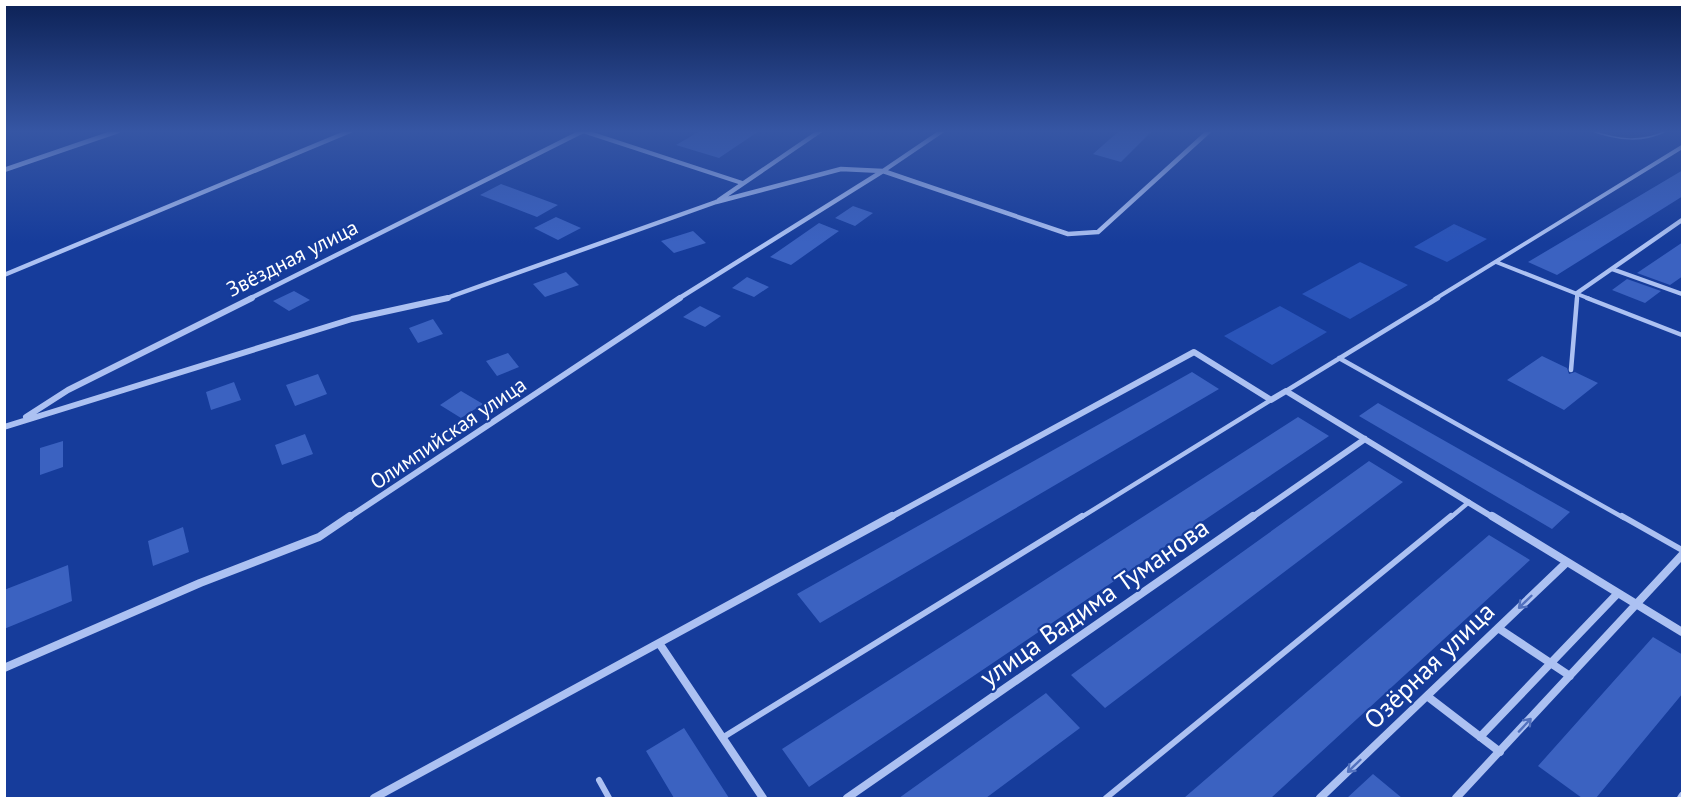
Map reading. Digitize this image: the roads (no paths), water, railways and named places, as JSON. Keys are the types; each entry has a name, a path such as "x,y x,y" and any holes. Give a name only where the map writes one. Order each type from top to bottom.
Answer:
{"street":[{"path":"4,275 260,168"},
{"name":"Звёздная улица","path":"20,421 68,390 508,168"},
{"path":"716,202 764,168"},
{"name":"Олимпийская улица","path":"4,668 200,583 319,537 699,285 887,168"},
{"path":"4,427 352,319 444,299 716,202 841,169 883,171 1051,229 1068,234 1085,234 1098,232 1168,168"},
{"path":"1577,293 1683,220"},
{"path":"1612,269 1683,294"},
{"path":"374,798 1194,352 1271,400 1286,391 1683,632"},
{"name":"улица Вадима Туманова","path":"848,798 1365,439"},
{"path":"1456,798 1683,555"},
{"name":"Озёрная улица","path":"1320,798 1567,562"},
{"path":"1480,737 1618,593"},
{"path":"1498,628 1570,676"},
{"path":"660,643 763,798"},
{"path":"1427,696 1500,752"}],"lane":[{"path":"698,168 742,183"},
{"path":"1286,391 1648,168"},
{"path":"1496,262 1683,335"},
{"path":"1571,370 1577,293"},
{"path":"1339,358 1683,550"},
{"path":"723,738 1271,400"},
{"path":"1106,798 1469,502"},
{"path":"599,780 609,798"}]}
